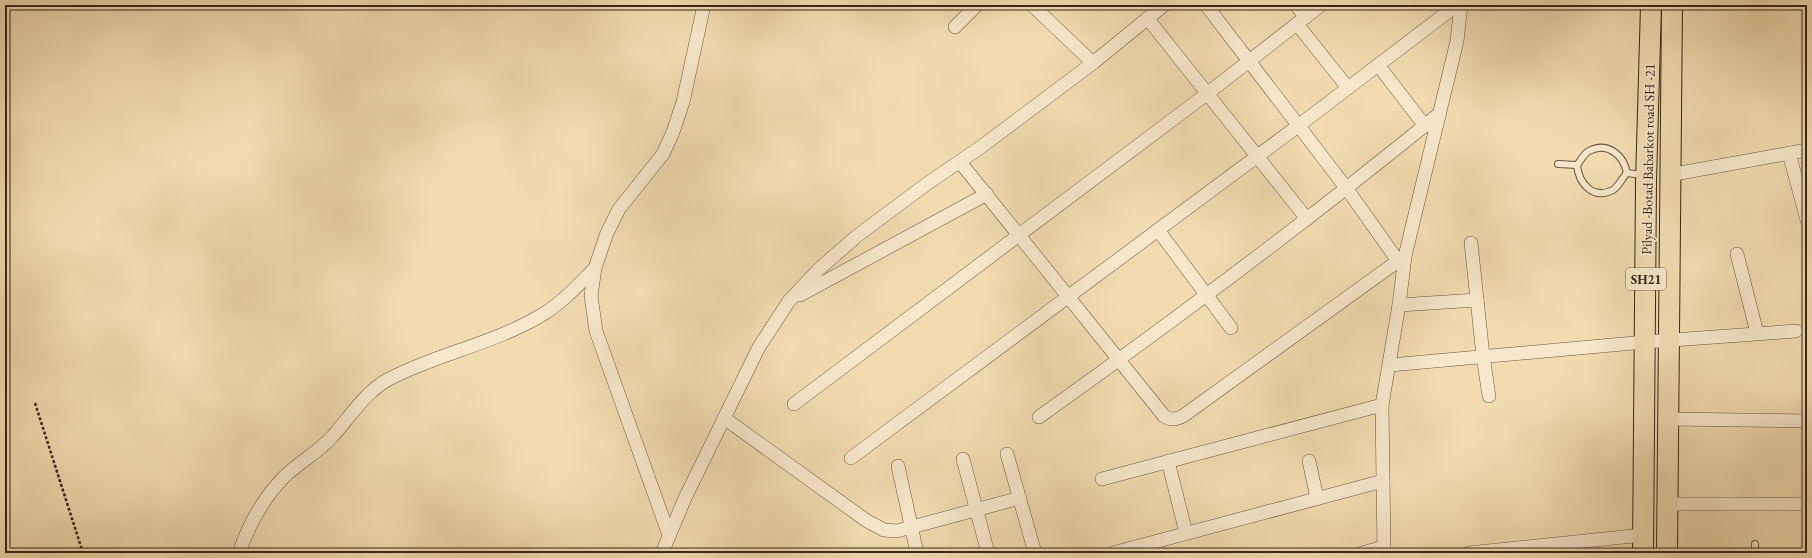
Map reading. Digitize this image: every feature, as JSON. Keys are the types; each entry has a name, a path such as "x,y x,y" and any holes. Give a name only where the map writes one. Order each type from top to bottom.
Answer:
{"main road":[{"name":"Pilyad -Botad Babarkot road SH -21","path":"1643,544 1647,175 1651,5"},
{"name":"Pilyad -Botad Babarkot road SH -21","path":"1667,553 1669,174 1672,5"}],"street":[{"path":"669,536 596,331 591,296 594,268 607,233 619,209 663,154 673,132 683,102 704,5"},
{"path":"955,27 977,5"},
{"path":"1032,5 1093,64"},
{"path":"662,553 685,498 759,347 789,301 819,270 857,236 1093,64 1164,5"},
{"path":"1206,5 1402,259"},
{"path":"1296,5 1302,20 1348,88"},
{"path":"794,404 1208,93 1322,5"},
{"path":"850,458 1258,156 1457,5"},
{"path":"1362,553 1384,550 1382,405 1399,305 1402,259 1457,41 1461,5"},
{"path":"1148,19 1307,219"},
{"path":"1378,65 1425,126"},
{"path":"1039,417 1347,189 1439,114"},
{"path":"1669,174 1807,150"},
{"path":"1788,153 1807,220"},
{"path":"960,162 1019,234 1118,360 1168,419 1175,420 1183,416 1402,259"},
{"path":"789,301 987,194"},
{"path":"1158,230 1231,328"},
{"path":"1471,243 1482,356 1489,396"},
{"path":"1737,254 1757,333"},
{"path":"239,553 247,529 264,501 286,475 329,440 368,395 388,380 505,334 530,321 563,300 594,268"},
{"path":"1399,305 1477,300"},
{"path":"1390,365 1668,340 1796,331"},
{"path":"1102,479 1382,405"},
{"path":"724,418 867,521 884,530 897,530 911,527 1020,498"},
{"path":"1668,419 1807,421"},
{"path":"1007,454 1035,553"},
{"path":"963,459 988,553"},
{"path":"1168,461 1186,533"},
{"path":"1310,461 1317,498"},
{"path":"898,466 917,553"},
{"path":"1113,553 1383,481"},
{"path":"1667,504 1807,504"},
{"path":"1476,553 1643,544"}],"lane":[{"path":"1598,148 1606,149 1621,157 1627,173 1614,189 1604,193 1593,192 1584,186 1578,176 1577,165 1583,156 1590,151 1598,148"},
{"path":"1558,164 1577,165"},
{"path":"1627,173 1647,175"},
{"path":"1754,553 1755,544"}],"path":[{"path":"35,403 83,553"}]}
